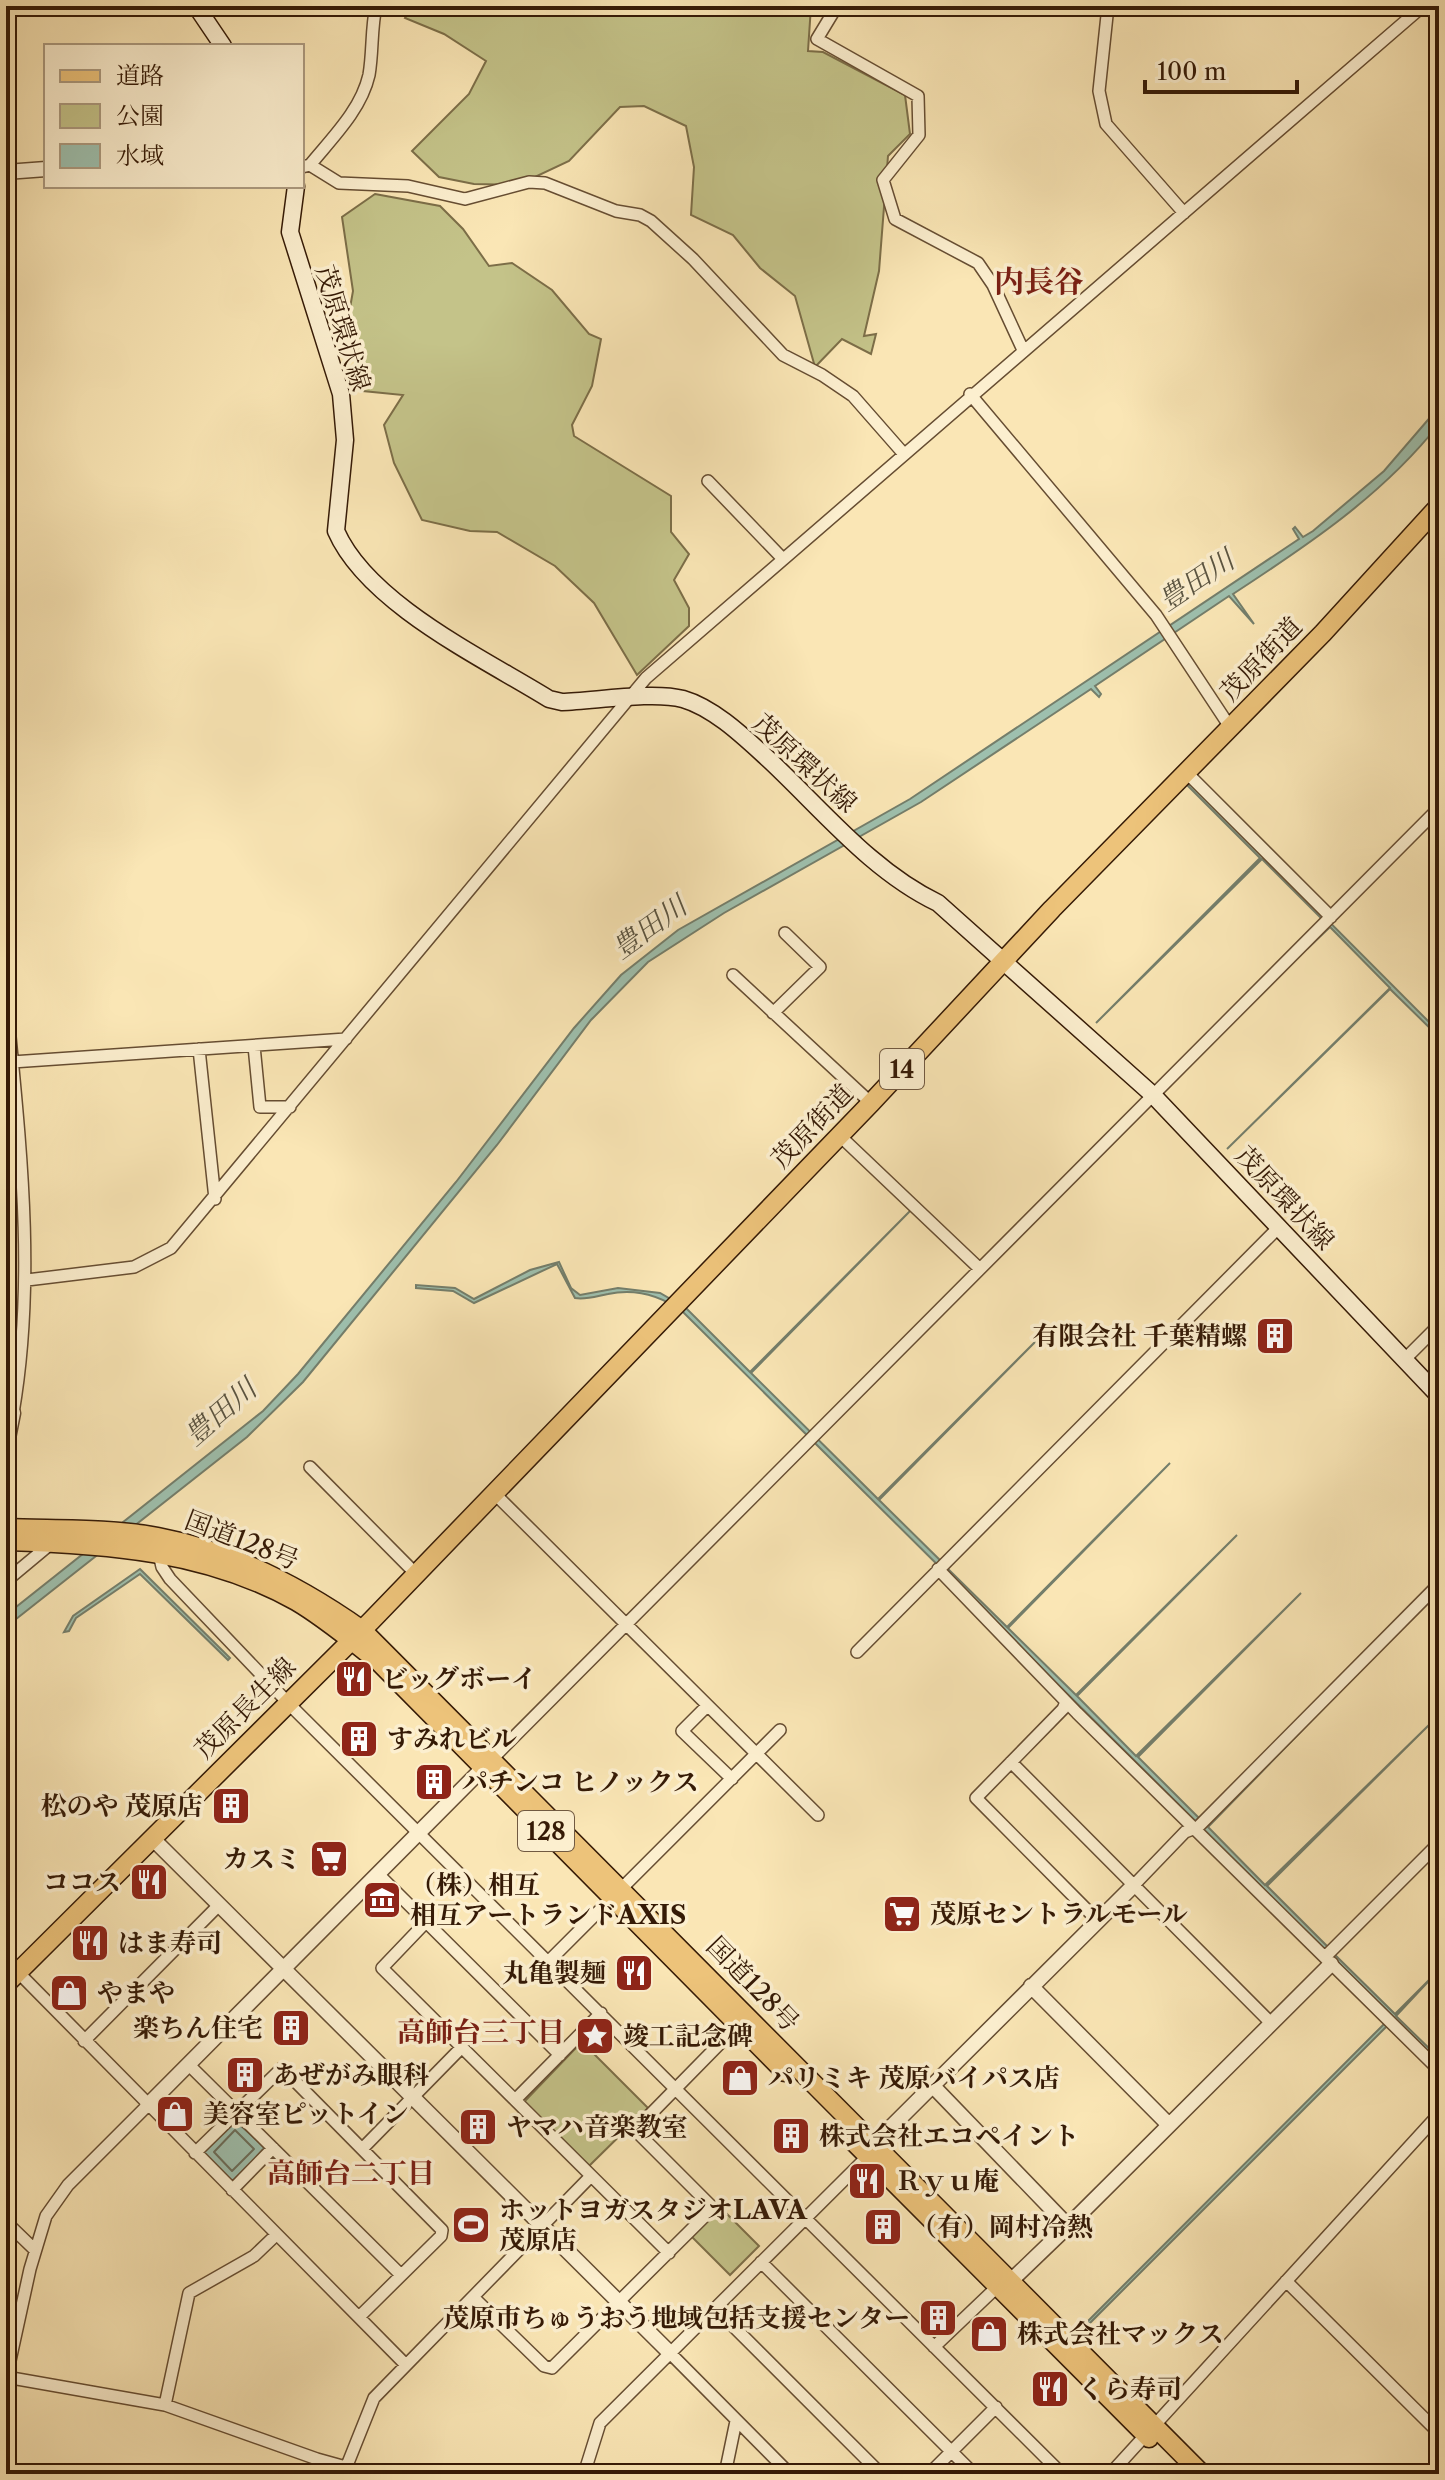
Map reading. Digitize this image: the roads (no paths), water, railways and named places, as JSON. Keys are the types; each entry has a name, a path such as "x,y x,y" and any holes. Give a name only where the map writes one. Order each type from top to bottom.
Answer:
{"main road":[{"path":"196,6 222,44"},
{"name":"茂原環状線","path":"296,188 290,232 341,394 345,440 336,531 372,579 412,616 549,699 562,702 662,696 686,700 741,734 867,854 909,890 938,903 1153,1095 1439,1396"},
{"name":"茂原街道","path":"356,1635 871,1103 1439,506"},
{"name":"国道128号","path":"6,1528 135,1549 156,1545"},
{"name":"国道128号","path":"6,1541 59,1539 81,1530 256,1568 307,1594 356,1635 488,1763 1150,2430 1202,2474"},
{"name":"茂原長生線","path":"10,1972 152,1838 356,1635"},
{"name":"国道128号","path":"1150,2430 1185,2474"}],"street":[{"path":"376,6 368,79 356,108 306,166 339,183 408,186 465,199 529,182 545,183 651,221 693,259 783,355 822,375 853,396 903,453"},
{"path":"837,6 817,39 918,96 919,135 883,180 895,219 978,263 993,285 1023,350"},
{"path":"1108,6 1099,91 1106,124 1184,213"},
{"path":"27,1280 108,1272 152,1261 171,1248 215,1199 646,678 970,394 1423,6"},
{"path":"6,172 44,169"},
{"path":"970,394 1156,615 1230,727"},
{"path":"708,481 783,559"},
{"path":"1187,773 1331,917"},
{"path":"371,2474 165,2405 6,2378 35,2250 46,2216 58,2197 1439,808"},
{"path":"773,1013 820,967 785,933"},
{"path":"733,975 871,1103"},
{"path":"6,995 26,1227 27,1280 23,1357 10,1410 6,1448"},
{"path":"12,1062 346,1039"},
{"path":"254,1046 260,1107 290,1107"},
{"path":"199,1049 215,1199"},
{"path":"839,1135 980,1269"},
{"path":"857,1652 1280,1226"},
{"path":"1404,1360 1439,1325"},
{"path":"310,1467 416,1574"},
{"path":"494,1493 818,1815"},
{"path":"6,1581 59,1539"},
{"path":"156,1545 162,1567 170,1579 288,1702 1062,2474"},
{"path":"938,1569 1066,1702 1439,2070"},
{"path":"584,2474 595,2429 806,2219 932,2085 1439,1584"},
{"path":"1066,1702 1063,1709 976,1798 1097,1920"},
{"path":"707,1706 682,1731 732,1779"},
{"path":"549,1961 780,1730"},
{"path":"1011,1762 1271,2023"},
{"path":"152,1838 790,2474"},
{"path":"934,2347 1068,2226 1271,2023 1439,1843"},
{"path":"378,1874 560,2055"},
{"path":"84,2041 219,1905"},
{"path":"426,1922 382,1968 669,2253"},
{"path":"10,1972 84,2041 405,2364"},
{"path":"1031,1986 1169,2125"},
{"path":"515,2100 601,2013"},
{"path":"473,2297 547,2368 556,2366 708,2213 710,2205 635,2130 743,2020"},
{"path":"364,2147 462,2047"},
{"path":"188,2064 401,2275"},
{"path":"195,2153 282,2068 364,2147 442,2227 441,2236 359,2317"},
{"path":"932,2085 1068,2226"},
{"path":"1110,2474 1439,2114"},
{"path":"232,2190 273,2148"},
{"path":"346,2468 369,2407 405,2364 591,2176"},
{"path":"6,2222 35,2250"},
{"path":"165,2405 189,2293 254,2256 276,2235"},
{"path":"761,2262 974,2474"},
{"path":"1286,2281 1439,2433"},
{"path":"715,2308 881,2474"},
{"path":"929,2474 996,2407"},
{"path":"725,2474 736,2421"}],"water":[{"path":"1439,407 1439,424 1394,474 1343,517 1233,594 1254,624 1229,596 1095,686 1101,694 1099,697 1091,689 921,802 724,913 648,962 591,1020 497,1145 303,1382 247,1437 6,1627 6,1615 263,1411 298,1374 456,1182 574,1028 621,975 678,930 910,799 1299,539 1293,529 1295,527 1303,537 1313,531 1384,471"},
{"path":"1191,783 1439,1032 1439,1037 1390,989 1227,1149 1390,988 1330,927 1307,949 1323,920 1262,859 1096,1023 1260,858 1188,786"},
{"path":"912,1209 751,1373 878,1499 1041,1336 879,1500 947,1567 1109,1404 947,1568 1007,1627 1170,1463 1008,1628 1076,1695 1237,1535 1077,1696 1136,1756 1301,1593 1138,1757 1207,1826 1367,1664 1208,1827 1265,1885 1431,1723 1267,1886 1328,1947 1439,1835 1328,1948 1395,2014 1439,1970 1396,2016 1439,2058 1439,2063 683,1312 657,1297 638,1293 618,1292 575,1298 557,1264 474,1303 453,1291 416,1288 416,1285 455,1288 474,1299 530,1270 559,1262 571,1288 580,1295 618,1288 660,1293 686,1308 750,1372"},
{"path":"140,1569 230,1658 228,1660 140,1574 76,1618 69,1631 64,1632 73,1616"},
{"path":"1386,2022 1388,2025 1079,2334 1077,2332"},
{"path":"233,2119 265,2147 234,2183 202,2154"}],"place":[{"name":"有限会社 千葉精螺","path":"1275,1336"},
{"name":"ビッグボーイ","path":"354,1679"},
{"name":"すみれビル","path":"359,1739"},
{"name":"パチンコ ヒノックス","path":"434,1782"},
{"name":"松のや 茂原店","path":"231,1806"},
{"name":"カスミ","path":"329,1859"},
{"name":"ココス","path":"149,1882"},
{"name":"（株）相互 相互アートランドAXIS","path":"382,1900"},
{"name":"茂原セントラルモール","path":"902,1914"},
{"name":"はま寿司","path":"90,1943"},
{"name":"丸亀製麺","path":"634,1973"},
{"name":"やまや","path":"69,1993"},
{"name":"楽ちん住宅","path":"291,2028"},
{"name":"竣工記念碑","path":"595,2036"},
{"name":"あぜがみ眼科","path":"245,2075"},
{"name":"パリミキ 茂原バイパス店","path":"740,2078"},
{"name":"美容室ピットイン","path":"175,2114"},
{"name":"ヤマハ音楽教室","path":"478,2127"},
{"name":"株式会社エコペイント","path":"791,2136"},
{"name":"Ｒｙｕ庵","path":"867,2181"},
{"name":"ホットヨガスタジオLAVA 茂原店","path":"471,2225"},
{"name":"（有）岡村冷熱","path":"883,2227"},
{"name":"茂原市ちゅうおう地域包括支援センター","path":"938,2318"},
{"name":"株式会社マックス","path":"989,2334"},
{"name":"くら寿司","path":"1050,2389"}],"district":[{"name":"内長谷","path":"1039,281"},
{"name":"高師台三丁目","path":"481,2032"},
{"name":"高師台二丁目","path":"351,2173"}],"water label":[{"name":"豊田川","path":"1196,580"},
{"name":"豊田川","path":"649,927"},
{"name":"豊田川","path":"220,1412"}]}
